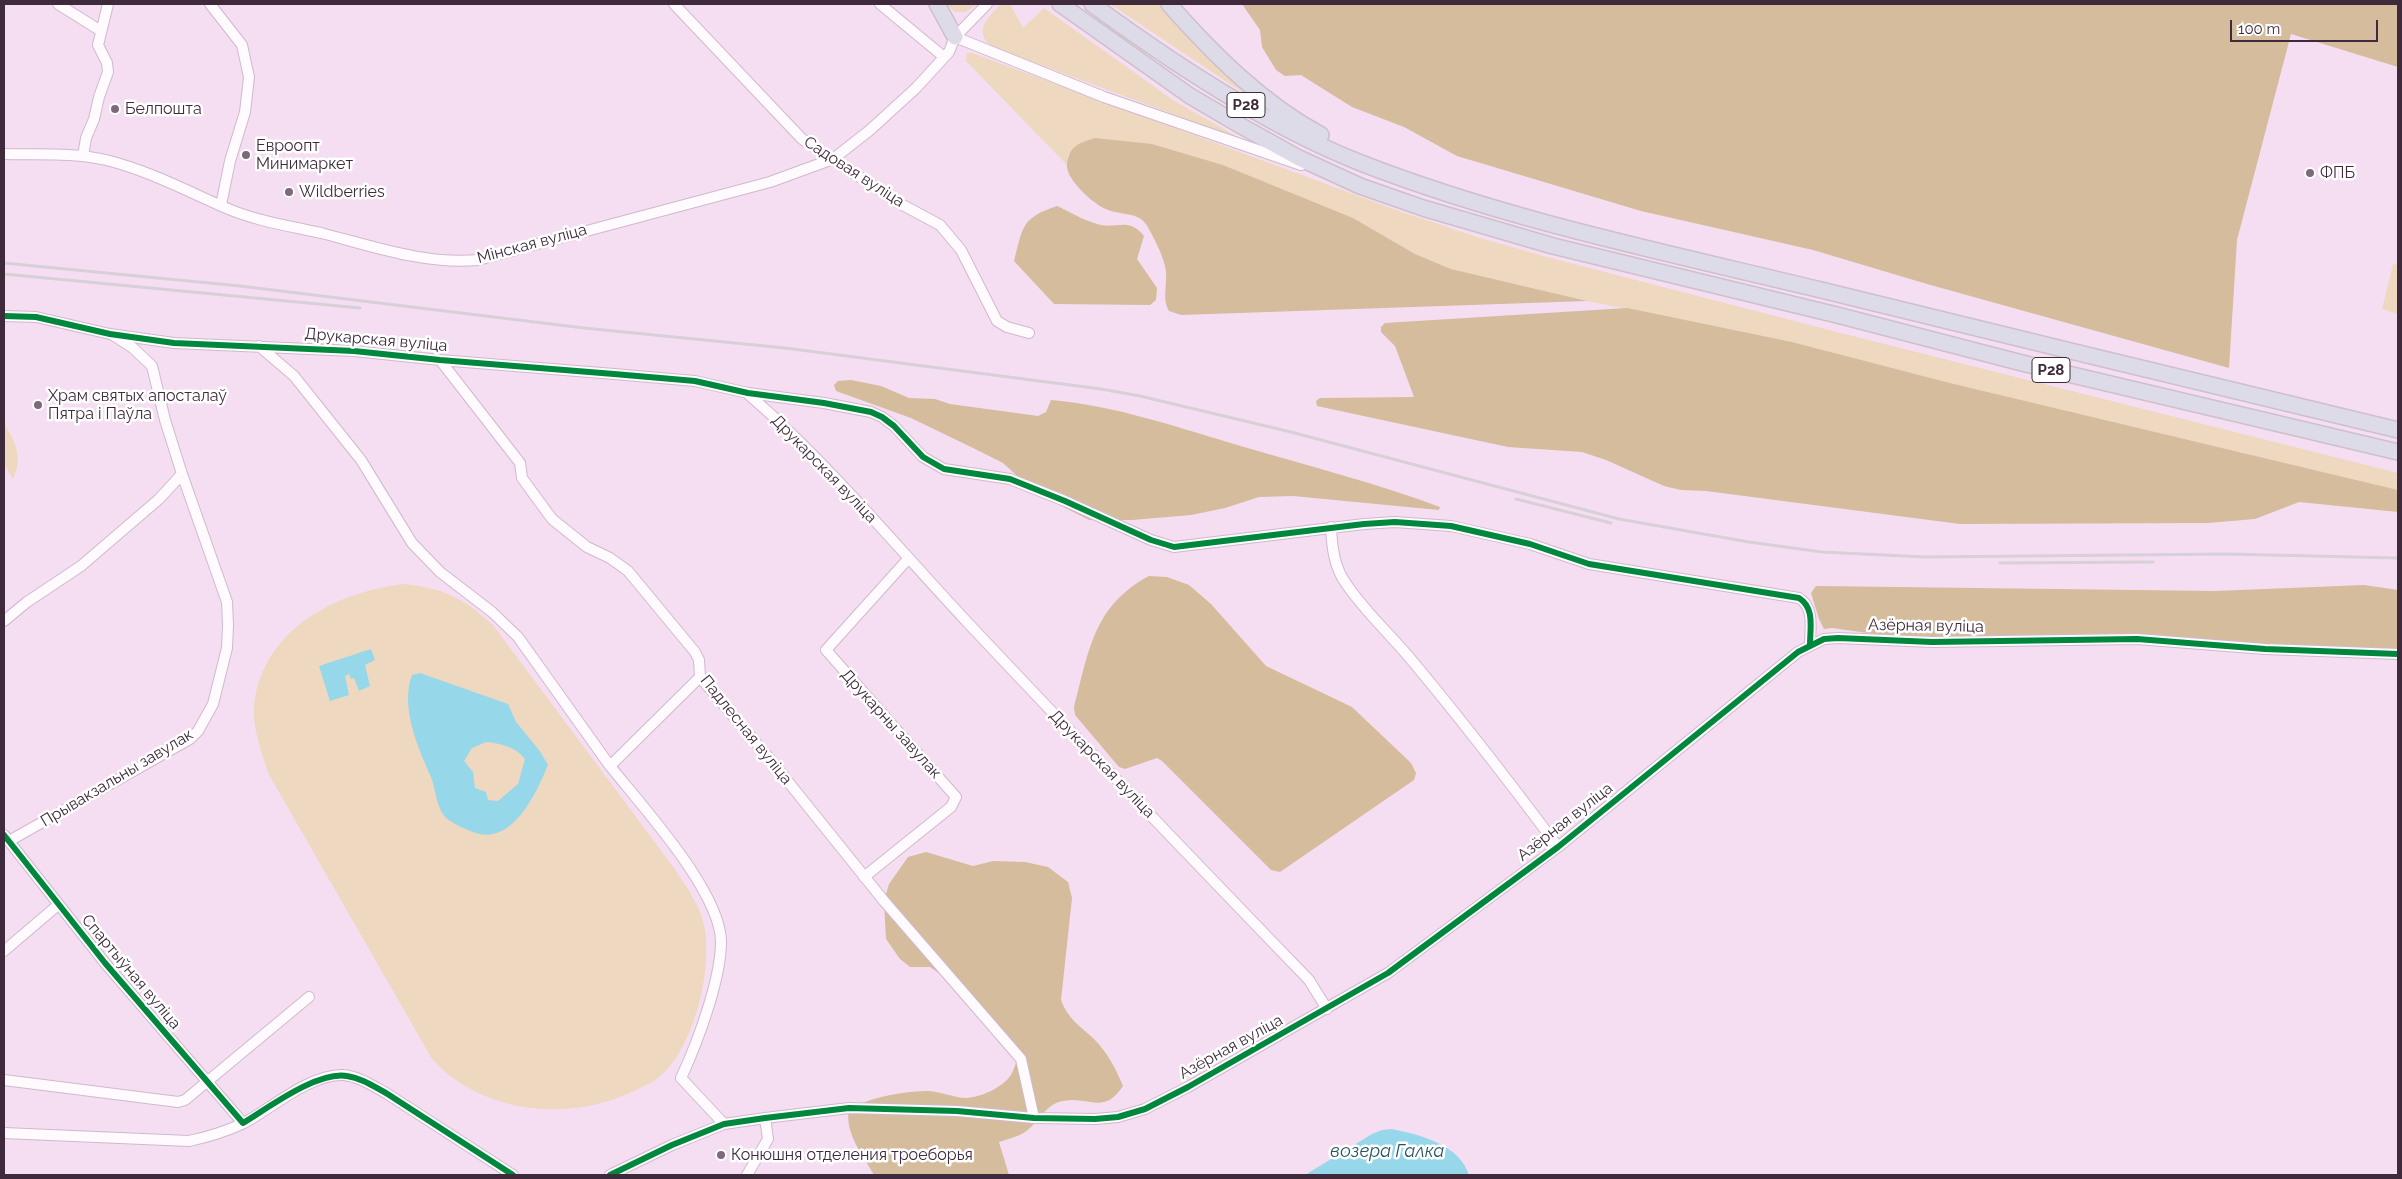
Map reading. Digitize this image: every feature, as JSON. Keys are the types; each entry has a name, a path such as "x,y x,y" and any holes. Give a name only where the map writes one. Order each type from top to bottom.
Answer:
{"highway":[{"path":"938,4 955,38"},
{"name":"Р28","path":"1060,4 1190,96 1299,158 1360,186 1423,208 1553,246 1837,315 2026,364 2398,452"},
{"name":"Р28","path":"1092,4 1180,65 1267,118 1360,163 1458,197 1594,235 2398,430"},
{"path":"1169,4 1210,49 1272,104 1307,128 1414,182"}],"street":[{"path":"58,4 101,31"},
{"path":"83,156 86,138 108,72 106,63 98,50 108,4"},
{"path":"210,4 242,45 249,77 245,112 230,161 221,205"},
{"name":"Садовая вуліца","path":"674,4 802,139 899,203 940,225 961,250 997,321 1007,328 1029,333"},
{"path":"880,4 944,57"},
{"name":"Мінская вуліца","path":"4,154 83,156 132,168 221,205 261,219 420,257 464,262 495,257 618,221 770,182 833,159 892,111 949,52 955,38 987,4"},
{"path":"955,38 1104,97 1360,186"},
{"name":"Друкарская вуліца","path":"4,316 36,316 110,334 174,343 354,351 695,381 748,393 784,425 1066,728 1309,980 1327,1008"},
{"name":"Прывакзальны завулак","path":"7,838 190,739 198,731 213,704 227,648 227,602 182,474 152,366 133,348 110,334"},
{"path":"259,346 294,376 361,460 412,543 440,572 492,612 518,637 610,766 689,865 706,896 717,923 721,942 717,969 700,1030 692,1055 681,1078 724,1124"},
{"name":"Падлесная вуліца","path":"440,360 520,463 522,478 552,519 587,547 610,558 628,571 695,652 699,660 700,677 769,758 864,877 1021,1058 1034,1118"},
{"path":"748,393 824,403 871,412 894,426 924,458 944,469 1010,480 1065,501 1151,540 1174,547 1331,527 1395,522 1451,526 1530,544 1589,564 1799,598 1807,603 1810,609 1810,645"},
{"path":"4,621 27,602 82,566 159,499 182,474"},
{"name":"Азёрная вуліца","path":"1331,527 1332,549 1346,584 1413,661 1486,751 1558,847"},
{"name":"Друкарны завулак","path":"864,877 951,807 956,797 826,650 908,559"},
{"name":"Азёрная вуліца","path":"610,1175 672,1145 724,1124 765,1118 849,1108 957,1111 1034,1118 1095,1119 1118,1117 1145,1109 1388,974 1558,847 1798,652 1824,639 1932,642 2137,639 2265,649 2398,654"},
{"path":"610,766 700,677"},
{"name":"Спартыўная вуліца","path":"7,838 104,963 243,1123"},
{"path":"4,951 58,905"},
{"path":"4,1080 170,1102 185,1100 309,997"},
{"path":"4,1133 189,1141 207,1137 243,1123 316,1081 345,1075 386,1093 513,1175"},
{"path":"748,1175 768,1139 765,1118"}],"shaded area":[{"path":"946,4 978,4 965,12 955,12"},
{"path":"1001,4 1010,4 1023,28 1044,8 1173,100 1245,141 995,48 988,43 983,32 987,20"},
{"path":"1110,4 1161,4 1214,63 1263,106"},
{"path":"1242,4 2398,4 2398,67 2291,34 2237,240 2229,368 1927,284 1813,250 1641,211 1457,156 1404,127 1352,107 1301,75 1285,76 1276,70 1262,47 1260,30"},
{"path":"967,53 972,53 1402,212 1477,237 1837,332 2398,473 2398,490 1950,383 1792,342 1587,301 1451,269 1415,254 1353,218 1223,165 1152,144 1068,154 1067,165 966,61"},
{"path":"1095,138 1152,144 1223,165 1353,218 1415,254 1451,269 1587,301 1181,315 1169,311 1167,306 1165,266 1160,250 1143,220 1138,217 1113,212 1095,203 1075,184 1071,177 1067,164 1070,153 1076,146"},
{"path":"1057,206 1097,224 1127,225 1138,230 1144,236 1137,259 1157,288 1156,300 1150,305 1054,304 1014,261 1025,225 1036,215"},
{"path":"2393,264 2398,265 2398,314 2382,309"},
{"path":"1627,308 1792,342 1950,383 2398,490 2398,512 2299,502 2255,519 2208,523 1960,524 1706,491 1681,490 1664,486 1606,460 1582,452 1508,447 1317,406 1316,401 1320,398 1414,397 1395,346 1381,332 1381,327 1385,323"},
{"path":"851,380 881,386 909,398 935,399 950,404 1038,416 1046,412 1051,400 1124,412 1392,490 1440,507 1439,510 1293,496 1259,497 1225,508 1191,515 1132,520 1089,520 1036,493 1003,463 911,418 836,391 834,385 838,381"},
{"path":"4,424 17,450 18,464 13,479 4,464"},
{"path":"1149,576 1167,577 1189,585 1211,604 1266,666 1352,707 1411,763 1416,773 1414,780 1280,872 1271,870 1162,761 1157,758 1125,769 1119,767 1075,715 1074,707 1090,649 1096,632 1105,616 1116,601 1130,588"},
{"path":"404,584 431,589 452,596 472,607 493,625 674,868 698,907 706,939 706,960 704,982 698,1006 682,1048 671,1065 658,1078 645,1086 612,1100 585,1107 529,1108 502,1102 476,1092 453,1078 432,1059 268,773 256,731 254,706 260,679 271,656 287,636 306,620 328,606 378,588"},
{"path":"2364,585 2398,590 2398,654 2137,639 1932,642 1832,628 1824,629 1811,593 1816,586 2215,591"},
{"path":"926,852 973,866 993,861 1025,862 1048,867 1068,882 1072,898 1061,1000 1070,1017 1103,1049 1123,1086 1108,1101 1100,1103 1067,1100 1056,1103 1025,1132 999,1142 1009,1175 874,1175 849,1126 849,1108 887,1096 927,1091 964,1098 984,1094 1007,1080 1018,1057 965,991 930,967 910,967 900,959 886,939 884,901 889,884 908,857"}],"water":[{"path":"371,649 375,660 365,665 370,686 359,691 354,678 351,679 349,674 345,676 349,695 330,701 319,666"},
{"path":"420,673 508,704 516,722 539,750 548,765 528,805 508,827 496,833 483,835 456,824 447,819 442,813 431,777 416,740 409,714 409,687 412,675","holes":["486,742 502,745 517,751 525,759 518,784 498,801 488,800 486,792 475,788 473,772 464,761 472,748"]},
{"name":"возера Галка","path":"1392,1129 1426,1138 1448,1148 1464,1164 1469,1175 1305,1175 1372,1134"}],"railway":[{"path":"4,263 240,286 584,328 785,348 1101,389 1140,396 1291,432 1619,519 1749,542 1822,552 1925,557 2227,554 2398,558"},
{"path":"4,274 360,308"},
{"path":"1516,499 1611,523"},
{"path":"2000,563 2153,562"}],"cycle path":[{"path":"4,316 36,317 110,334 174,343 354,351 695,381 748,393 824,403 871,412 882,417 894,426 923,457 944,469 1010,479 1065,501 1151,540 1174,547 1364,524 1395,522 1451,526 1530,544 1589,564 1799,598 1804,602 1810,613 1810,645"},
{"path":"610,1175 672,1145 724,1124 765,1118 849,1108 957,1111 1034,1118 1095,1119 1118,1117 1145,1109 1188,1087 1388,973 1558,847 1798,652 1824,639 1932,642 2137,639 2265,649 2398,654"},
{"path":"4,835 105,963 243,1123 279,1100 308,1085 322,1079 347,1076 362,1080 386,1093 513,1175"}],"place":[{"name":"Белпошта","path":"115,109"},
{"name":"Евроопт Минимаркет","path":"246,155"},
{"name":"ФПБ","path":"2310,173"},
{"name":"Wildberries","path":"289,192"},
{"name":"Храм святых апосталаў Пятра і Паўла","path":"38,405"},
{"name":"Конюшня отделения троеборья","path":"721,1155"}]}
